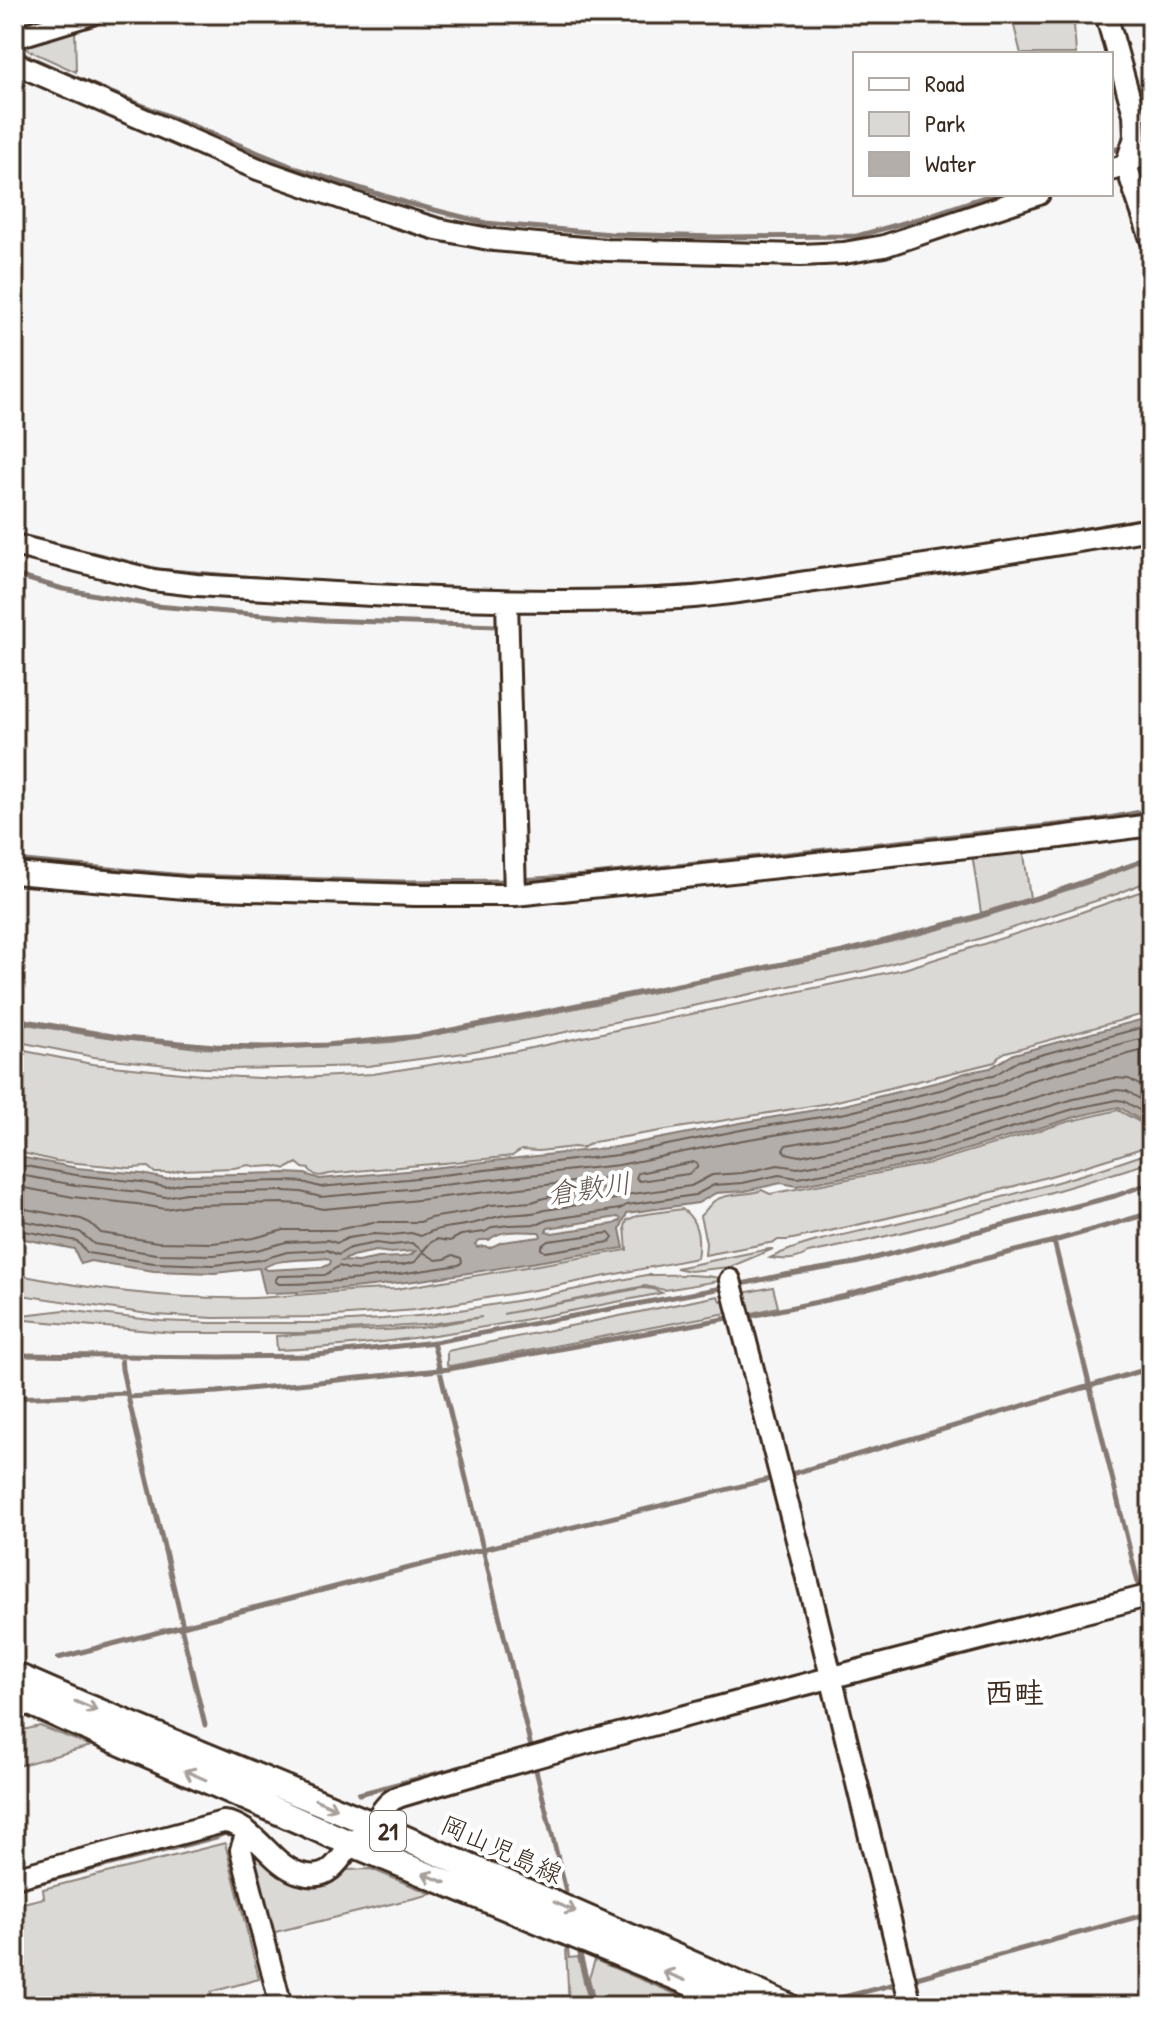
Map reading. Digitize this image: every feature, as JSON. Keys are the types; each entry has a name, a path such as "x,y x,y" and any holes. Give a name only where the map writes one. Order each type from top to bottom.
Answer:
{"main road":[{"name":"岡山児島線","path":"14,1675 372,1824 788,2006"},
{"name":"岡山児島線","path":"14,1696 352,1844 746,2006"}],"street":[{"path":"14,38 92,14"},
{"path":"1106,14 1134,114 1135,137 1119,167"},
{"path":"14,63 258,169 424,225 494,240 606,250 801,255 844,253 884,246 1033,196"},
{"path":"1119,167 1151,148"},
{"path":"1119,167 1151,239"},
{"path":"14,545 153,580 196,585 507,601 620,601 683,598 936,564 1151,529"},
{"path":"507,601 514,886"},
{"path":"14,873 185,888 415,895 1036,840 1151,825"},
{"path":"732,1286 911,2006"},
{"path":"14,1878 223,1822 234,1823 247,1832 284,1866 306,1875 321,1874 337,1864 393,1798 829,1672 1151,1595"},
{"path":"247,1832 241,1850 281,2006"}],"green space":[{"path":"1011,14 1076,14 1076,52 1020,52"},
{"path":"75,27 76,72 19,46"},
{"path":"1029,846 1030,851 1024,854 1030,898 981,913 972,854"},
{"path":"1151,859 1151,880 963,944 867,970 464,1053 368,1066 229,1069 94,1057 14,1041 14,1022 198,1048 257,1050 391,1042 518,1020 854,951 964,923 1086,884"},
{"path":"1151,888 1151,1012 1006,1052 995,1062 829,1103 594,1142 582,1148 521,1150 512,1156 320,1176 297,1163 286,1169 249,1165 155,1173 148,1167 56,1161 14,1151 14,1049 92,1064 202,1075 281,1079 373,1074 517,1051 904,969"},
{"path":"1118,1110 1151,1126 1151,1145 1016,1186 926,1209 705,1255 706,1243 700,1216 720,1198 762,1190 770,1194 931,1163"},
{"path":"1151,1152 1151,1162 981,1212 808,1253 794,1259 770,1258 818,1241 1027,1190"},
{"path":"682,1209 692,1219 697,1231 697,1258 416,1310 322,1317 214,1318 155,1315 14,1294 14,1274 163,1296 253,1298 396,1289 627,1250 627,1220 639,1215"},
{"path":"773,1249 730,1267 690,1271 676,1268"},
{"path":"646,1275 698,1275 724,1280 665,1290 645,1286 503,1314 642,1288 662,1293 422,1337 277,1350 276,1336 421,1328 482,1317 422,1325 302,1333 174,1333 14,1319 14,1316 65,1310 160,1321 211,1323 317,1323 383,1319 528,1299"},
{"path":"773,1287 778,1307 748,1314 743,1293"},
{"path":"718,1296 720,1301 729,1300 732,1312 447,1365 447,1351"},
{"path":"40,1726 91,1746 14,1767 14,1732"},
{"path":"225,1843 259,1979 211,1992 213,2006 23,2006 14,1951 14,1905 44,1898 43,1889"},
{"path":"255,1852 279,1876 300,1885 317,1886 332,1881 346,1870 371,1869 432,1894 267,1934 247,1854"},
{"path":"566,1948 569,1958 578,1957 589,2002 569,2006"},
{"path":"595,1960 704,2006 596,2006 589,1978"}],"water":[{"name":"倉敷川","path":"1151,1017 1151,1124 1119,1107 928,1161 797,1186 781,1183 745,1191 716,1193 698,1203 627,1213 620,1229 624,1248 355,1288 265,1293 259,1268 215,1273 154,1271 90,1261 81,1264 74,1249 14,1237 14,1156 77,1168 166,1179 184,1175 285,1173 320,1179 406,1171 616,1147 844,1105 990,1068 1014,1054","holes":["618,1217 621,1219 614,1224 552,1233 546,1231 548,1228","506,1232 539,1232 541,1235 502,1242 489,1248 475,1244","376,1251 415,1251 401,1257 342,1261","327,1258 331,1261 324,1267 263,1268 285,1261"]}],"waterway":[{"path":"18,52 298,169 407,203 486,223 611,234 857,236 987,196"},
{"path":"1113,150 1119,148"},
{"path":"1010,542 1151,518"},
{"path":"14,534 158,570 268,579"},
{"path":"633,590 712,585 798,573"},
{"path":"14,575 63,589 156,606 323,620 497,626"},
{"path":"520,880 584,876 1093,821 1151,810"},
{"path":"1147,832 1151,853"},
{"path":"14,1019 124,1038 215,1046 326,1045 421,1036 843,952 971,918 1151,858"},
{"path":"14,860 185,876 403,882 510,881"},
{"path":"737,1285 855,1263 1115,1196 1151,1183"},
{"path":"746,1317 846,1296 1151,1213"},
{"path":"1054,1241 1140,1591"},
{"path":"14,1355 308,1356 435,1342 727,1287"},
{"path":"128,1397 217,1392 449,1369 734,1317"},
{"path":"433,1342 532,1751"},
{"path":"121,1356 183,1626"},
{"path":"788,1475 1151,1368"},
{"path":"14,1398 127,1393"},
{"path":"58,1658 778,1477"},
{"path":"1144,1605 1151,1634"},
{"path":"181,1626 205,1725"},
{"path":"359,1794 492,1759"},
{"path":"535,1766 566,1891"},
{"path":"14,1889 225,1833 229,1835 230,1832"},
{"path":"909,1980 1151,1913"},
{"path":"580,1954 593,2006"},
{"path":"832,2000 899,1983"}],"district":[{"name":"西畦","path":"1014,1692"}]}
